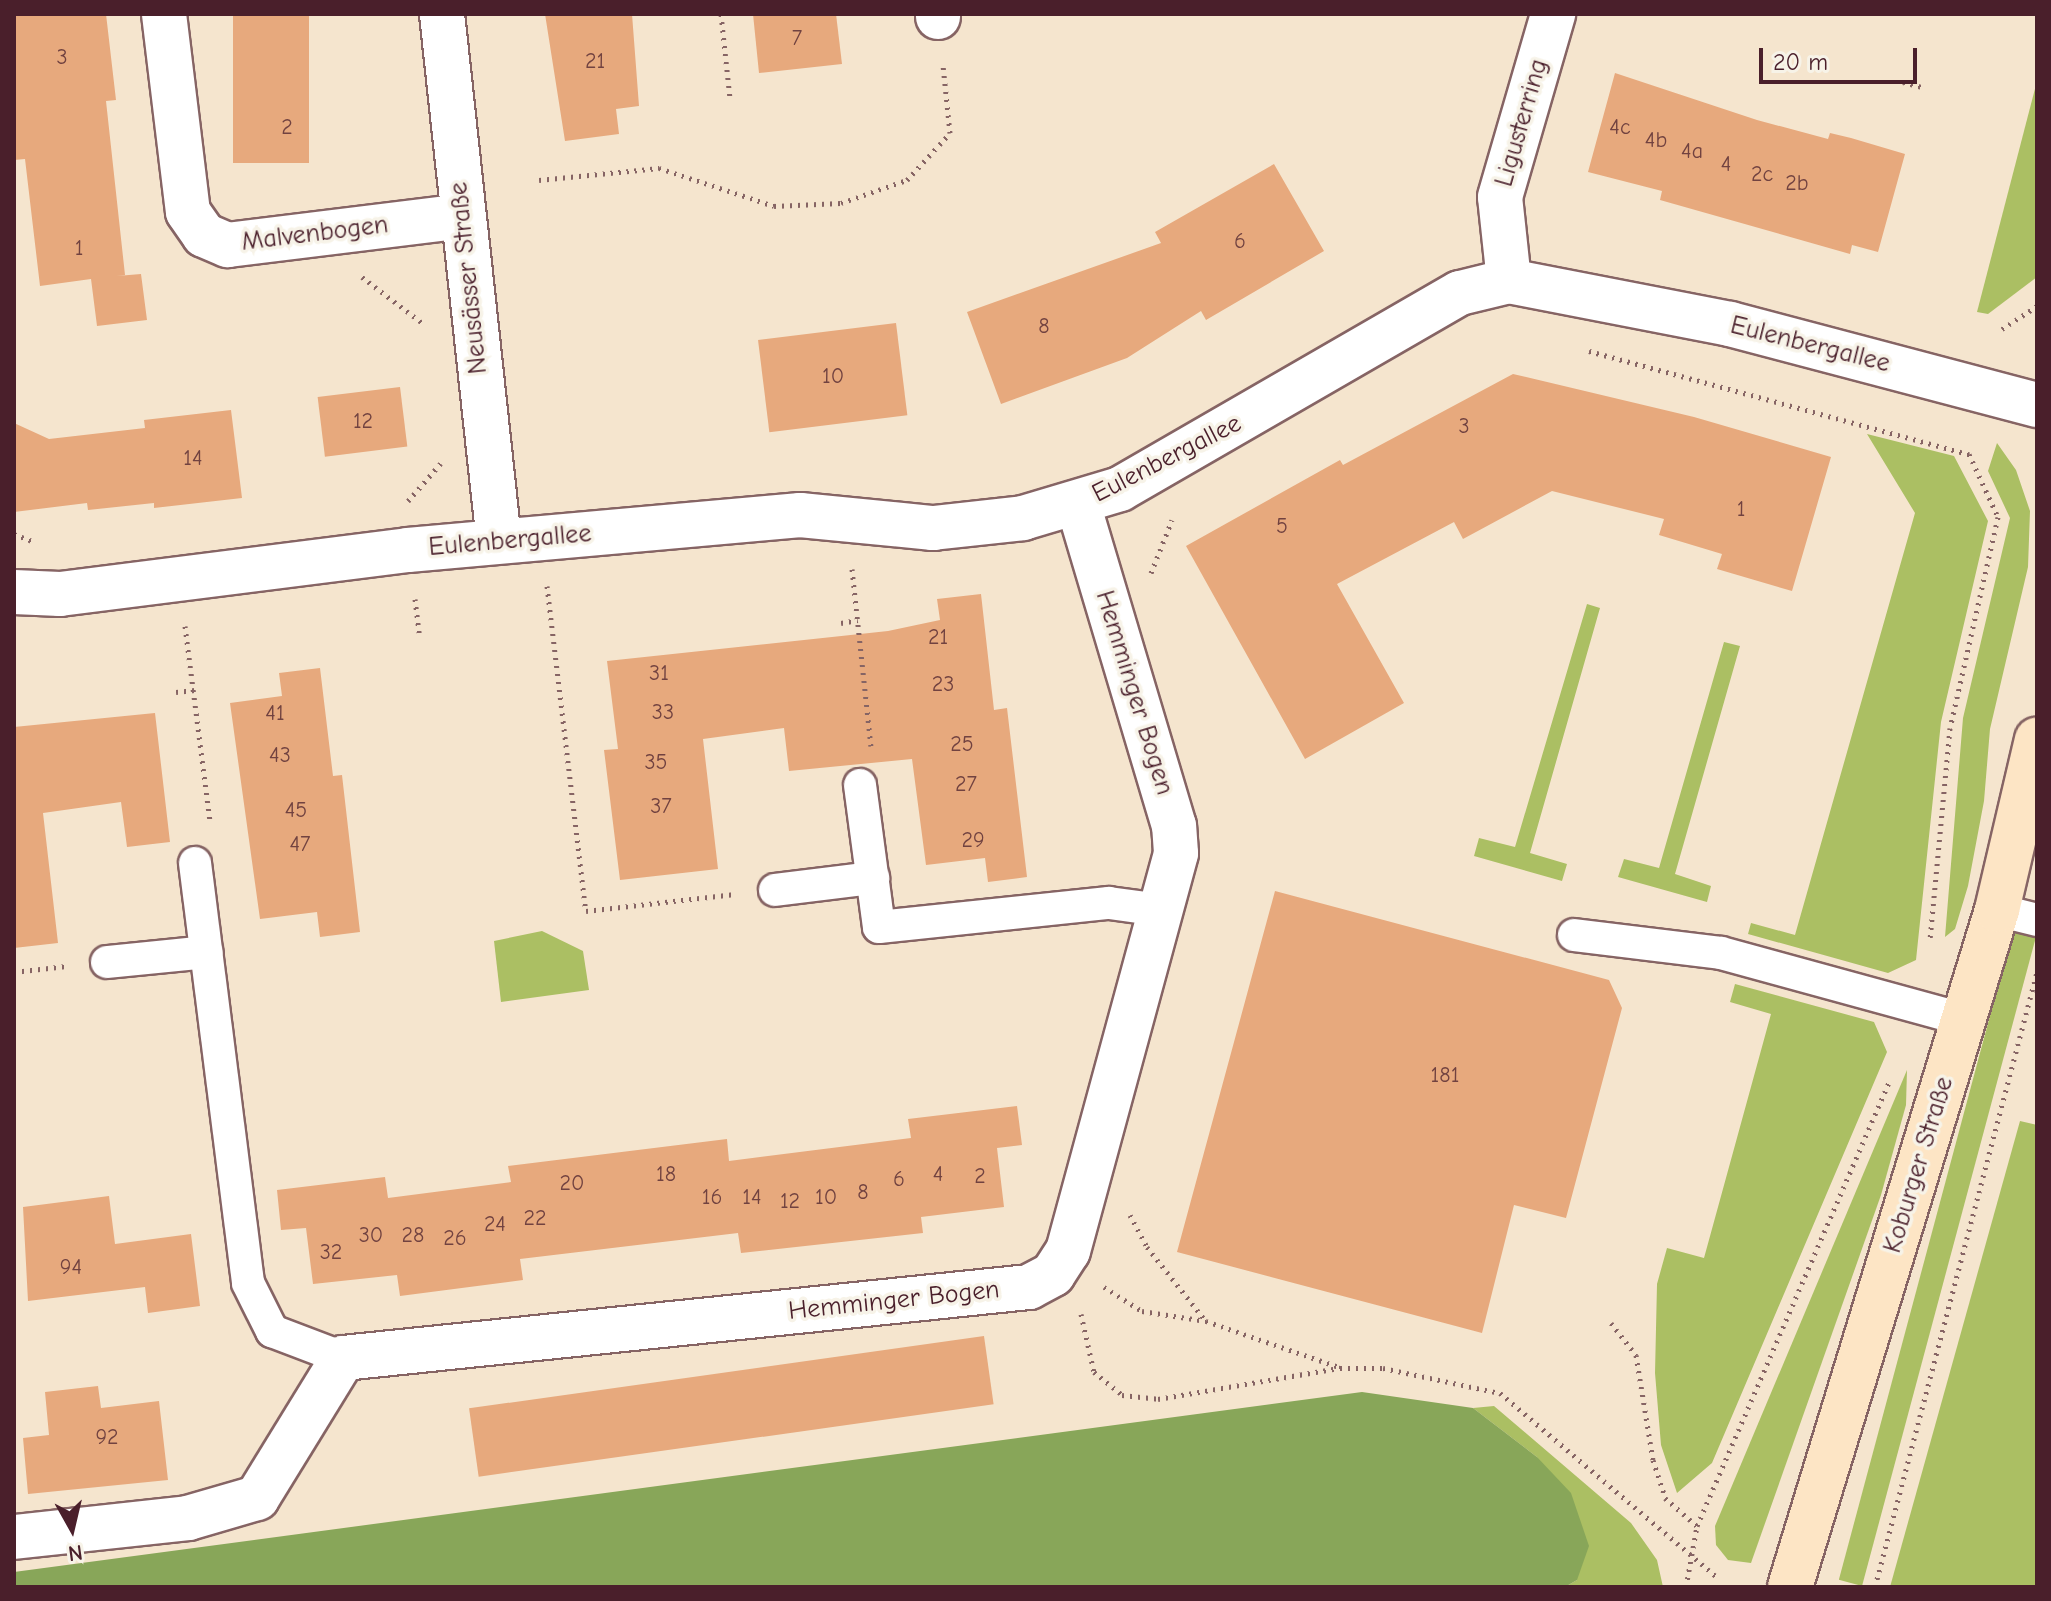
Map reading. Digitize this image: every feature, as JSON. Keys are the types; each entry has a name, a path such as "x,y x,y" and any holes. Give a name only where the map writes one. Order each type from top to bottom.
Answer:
{"main road":[{"name":"Koburger Straße","path":"1790,1587 1963,1019 2017,915 2034,764"}],"street":[{"name":"Malvenbogen","path":"164,14 188,212 204,235 228,245 463,216"},
{"name":"Neusässer Straße","path":"442,14 499,541"},
{"name":"Ligusterring","path":"1509,281 1500,197 1553,14"},
{"name":"Eulenbergallee","path":"14,592 60,594 499,541 800,515 846,517 933,528 1023,518 1078,504 1163,465 1460,293 1509,281 1730,324 2037,405"},
{"name":"Hemminger Bogen","path":"343,1358 1029,1287 1053,1274 1068,1251 1176,853 1174,826 1078,504"},
{"path":"14,1537 188,1518 257,1498 343,1358"}],"lane":[{"path":"860,785 879,927 1109,903 1160,910"},
{"path":"195,863 248,1283 272,1331 343,1358"},
{"path":"775,890 873,878"},
{"path":"1574,935 1721,953 1963,1019"},
{"path":"107,962 207,952"}],"path":[{"path":"721,14 730,98"},
{"path":"539,180 659,168 774,206 841,203 907,180 950,133 938,15"},
{"path":"1903,82 1922,87"},
{"path":"2002,329 2037,306"},
{"path":"1572,346 1969,454 1998,517 1950,728 1930,939"},
{"path":"1150,580 1170,521 1184,513"},
{"path":"846,517 875,784 860,785"},
{"path":"542,538 586,911 775,890"},
{"path":"179,578 214,860 195,863"},
{"path":"841,623 858,620"},
{"path":"176,692 195,690"},
{"path":"14,972 107,962"},
{"path":"1875,1587 2037,972"},
{"path":"1686,1587 1697,1526 1894,1070"},
{"path":"1123,1202 1147,1247 1206,1321"},
{"path":"1094,1295 1101,1285 1104,1271"},
{"path":"1101,1285 1142,1311 1206,1321 1340,1368"},
{"path":"1082,1315 1088,1305"},
{"path":"1611,1323 1636,1355 1650,1447 1665,1498 1697,1526"},
{"path":"1094,1372 1122,1395 1158,1399 1340,1368 1383,1368 1500,1393 1691,1558 1716,1576"}],"green space":[{"path":"2037,81 2037,277 1988,314 1977,312"},
{"path":"1867,434 1954,456 1988,521 1941,722 1916,960 1888,973 1748,934 1751,923 1795,935 1915,513"},
{"path":"1997,443 2016,470 2030,511 2028,567 1990,729 1984,801 1968,886 1955,929 1945,937 1963,718 2010,518 1988,471"},
{"path":"1587,604 1600,608 1530,853 1567,864 1562,881 1474,856 1479,838 1515,847"},
{"path":"1724,642 1740,646 1675,874 1711,886 1707,902 1618,877 1624,859 1659,868"},
{"path":"2014,927 2037,933 1862,1586 1839,1580"},
{"path":"542,931 583,951 589,990 501,1002 494,941"},
{"path":"1735,984 1874,1022 1887,1052 1712,1463 1677,1493 1661,1445 1655,1373 1657,1284 1667,1248 1704,1258 1771,1014 1730,1002"},
{"path":"1907,1070 1906,1105 1881,1195 1751,1563 1728,1560 1716,1545 1715,1526"},
{"path":"2020,1121 2037,1125 2037,1587 1890,1587"},
{"path":"1362,1392 1473,1408 1537,1457 1571,1493 1589,1546 1577,1580 1565,1587 14,1587 14,1572"},
{"path":"1494,1406 1631,1523 1657,1560 1663,1587 1565,1587 1577,1580 1537,1457 1473,1408"}],"building":[{"path":"14,14 106,14 116,100 106,101 125,275 117,276 141,274 147,320 97,326 91,279 40,286 25,159 14,160"},
{"path":"233,14 309,14 309,163 233,163"},
{"path":"545,14 632,14 639,106 616,109 619,134 565,141"},
{"path":"753,14 836,14 842,64 759,73"},
{"path":"1615,73 1757,120 1828,139 1830,133 1905,154 1878,252 1852,245 1850,254 1660,200 1662,191 1588,172"},
{"path":"1274,164 1324,251 1206,320 1201,311 1127,358 1001,404 967,312 1161,243 1155,232"},
{"path":"896,323 907,415 769,432 758,340"},
{"path":"1513,374 1694,417 1831,457 1792,591 1717,569 1722,554 1659,535 1664,519 1552,491 1463,539 1454,522 1337,584 1404,703 1305,759 1186,546 1340,460 1343,465"},
{"path":"400,387 407,447 325,457 318,397"},
{"path":"231,410 242,498 154,508 154,503 88,510 87,503 14,512 14,423 49,439 145,428 144,420"},
{"path":"981,594 994,710 1007,708 1027,877 988,882 985,858 926,865 912,759 789,771 784,728 703,739 718,869 620,880 604,750 618,749 607,661 888,631 940,620 937,599"},
{"path":"320,668 333,776 342,775 360,932 320,937 317,912 260,919 230,703 282,696 279,673"},
{"path":"155,713 170,842 127,847 121,802 43,813 58,943 14,948 14,727"},
{"path":"1275,891 1609,980 1622,1008 1566,1218 1514,1205 1482,1333 1177,1252"},
{"path":"1017,1106 1022,1145 997,1148 1004,1207 921,1217 923,1233 741,1253 738,1233 520,1259 523,1280 400,1296 397,1275 313,1284 306,1228 281,1230 277,1190 385,1177 388,1198 511,1182 508,1166 727,1139 729,1161 911,1138 908,1119"},
{"path":"109,1196 115,1244 191,1234 200,1306 148,1313 145,1287 28,1301 23,1207"},
{"path":"984,1336 994,1404 479,1477 469,1408"},
{"path":"98,1386 101,1408 159,1401 168,1480 28,1494 23,1438 49,1435 45,1392"}]}
